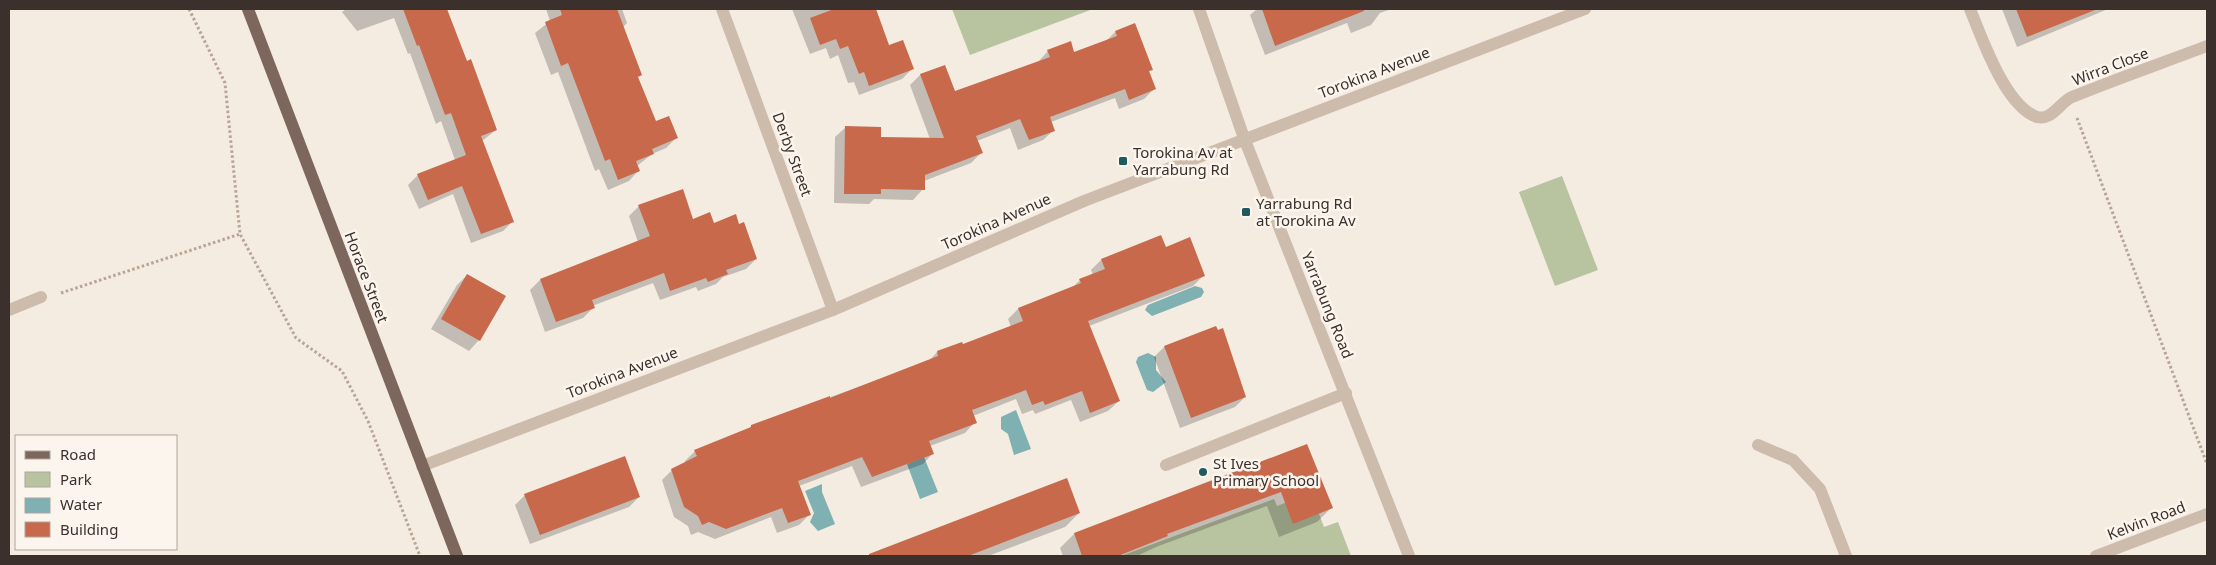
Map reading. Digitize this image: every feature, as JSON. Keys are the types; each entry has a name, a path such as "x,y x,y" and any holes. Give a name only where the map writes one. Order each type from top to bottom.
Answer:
{"main road":[{"name":"Horace Street","path":"248,9 457,556"}],"street":[{"name":"Derby Street","path":"722,9 833,310"},
{"name":"Yarrabung Road","path":"1199,9 1244,138 1409,556"},
{"name":"Torokina Avenue","path":"422,466 833,310 1084,201 1244,138 1585,9"},
{"name":"Wirra Close","path":"1970,9 1997,74 2028,112 2039,118 2049,116 2069,98 2207,46"},
{"path":"9,310 41,297"},
{"path":"1166,465 1346,393"},
{"path":"1758,445 1792,460 1820,489 1846,556"},
{"name":"Kelvin Road","path":"2096,556 2207,514"}],"path":[{"path":"189,9 225,83 240,234 296,338 342,371 368,421 420,556"},
{"path":"2069,98 2207,464"},
{"path":"41,297 74,290 240,234"}],"green space":[{"path":"952,9 1093,9 970,55"},
{"path":"1562,176 1598,270 1555,286 1519,192"},
{"path":"1311,493 1324,527 1338,522 1351,556 1121,556 1274,499 1277,506"}],"water":[{"path":"1195,286 1202,288 1204,292 1201,297 1152,316 1145,310 1148,305"},
{"path":"1148,353 1156,357 1156,370 1166,382 1153,392 1147,390 1136,362 1138,357"},
{"path":"1016,410 1031,449 1014,455 1008,434 1001,429 1001,417"},
{"path":"924,457 938,492 920,499 907,464"},
{"path":"822,484 822,492 835,524 818,531 810,522 814,513 805,491"}],"building":[{"path":"403,9 447,9 467,61 471,59 497,130 481,136 514,222 481,234 462,186 428,200 417,174 466,155 451,113 445,115 419,45 417,46"},
{"path":"560,9 617,9 642,75 638,77 656,121 669,116 678,138 652,149 654,154 636,161 640,171 618,180 610,159 605,161 568,63 561,66 545,22 562,15"},
{"path":"834,9 876,9 889,45 903,40 914,69 869,86 864,72 859,74 848,46 840,49 836,39 820,45 810,18"},
{"path":"1262,9 1364,9 1364,11 1275,46"},
{"path":"2016,9 2095,9 2095,10 2027,37"},
{"path":"1135,23 1153,70 1149,71 1156,89 1129,100 1125,89 1050,117 1055,131 1029,140 1020,119 976,136 983,153 925,175 925,190 881,189 881,194 844,194 845,126 881,127 881,137 944,138 920,74 945,65 955,91 1050,57 1047,50 1071,41 1074,52 1117,36 1115,31"},
{"path":"683,189 693,219 710,212 714,223 736,214 739,224 744,222 757,259 726,270 728,274 708,282 706,278 670,291 664,273 592,300 595,308 556,322 540,279 650,236 638,205"},
{"path":"1161,235 1166,247 1190,237 1205,276 1088,321 1120,401 1090,413 1082,391 1045,405 1043,401 1032,405 1026,390 972,410 977,423 929,441 934,454 872,477 862,457 798,481 811,515 788,523 782,508 726,529 709,522 702,525 698,516 684,507 671,469 697,456 694,450 751,427 751,425 830,396 830,398 938,356 937,351 962,342 963,344 1023,321 1018,308 1081,283 1079,279 1105,269 1101,259"},
{"path":"467,274 506,296 480,341 441,319"},
{"path":"1216,326 1218,330 1223,328 1246,397 1191,418 1164,346"},
{"path":"1307,444 1333,508 1293,524 1281,492 1167,534 1168,536 1118,556 1082,556 1074,533"},
{"path":"625,456 640,497 540,535 524,494"},
{"path":"1067,478 1080,513 968,556 869,556 869,554"}],"place":[{"name":"Torokina Av at Yarrabung Rd","path":"1123,161"},
{"name":"Yarrabung Rd at Torokina Av","path":"1246,212"},
{"name":"St Ives Primary School","path":"1203,472"}]}
